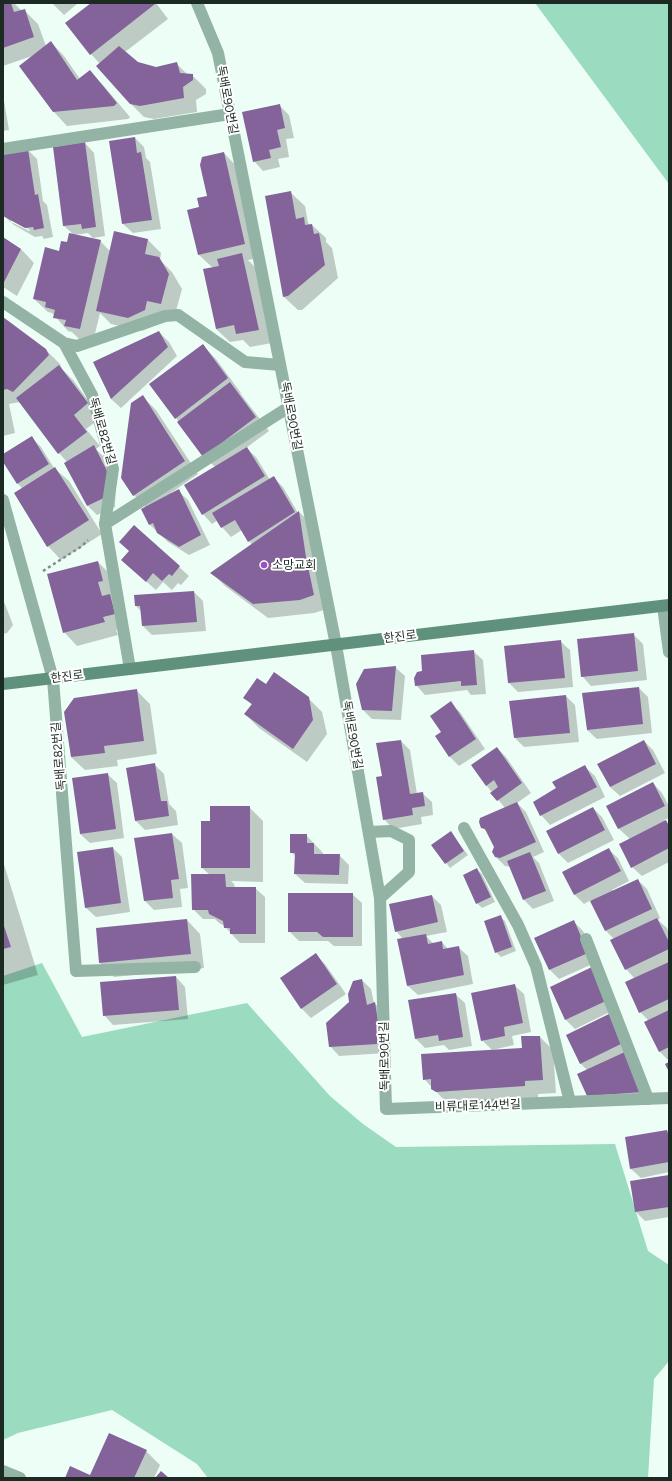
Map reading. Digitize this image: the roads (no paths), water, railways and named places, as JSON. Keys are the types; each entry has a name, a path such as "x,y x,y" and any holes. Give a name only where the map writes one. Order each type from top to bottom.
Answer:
{"street":[{"name":"독배로90번길","path":"197,3 218,53 336,645 369,832 380,898 386,1109"},
{"path":"3,149 230,114"},
{"name":"독배로82번길","path":"3,302 64,343 92,396 114,468 105,524"},
{"name":"독배로90번길","path":"64,343 77,346 165,316 178,315 245,362 280,365"},
{"path":"130,669 105,524 289,407"},
{"name":"독배로82번길","path":"3,500 53,679 76,971 195,967"},
{"path":"666,606 669,652"},
{"name":"한진로","path":"3,684 666,606"},
{"path":"464,828 518,926 536,966 570,1102"},
{"path":"369,832 391,831 408,840 409,872 380,898"},
{"path":"586,939 648,1099"},
{"name":"비류대로144번길","path":"386,1109 669,1098"},
{"path":"3,1471 20,1478"}],"place":[{"name":"소망교회","path":"264,565"}]}
